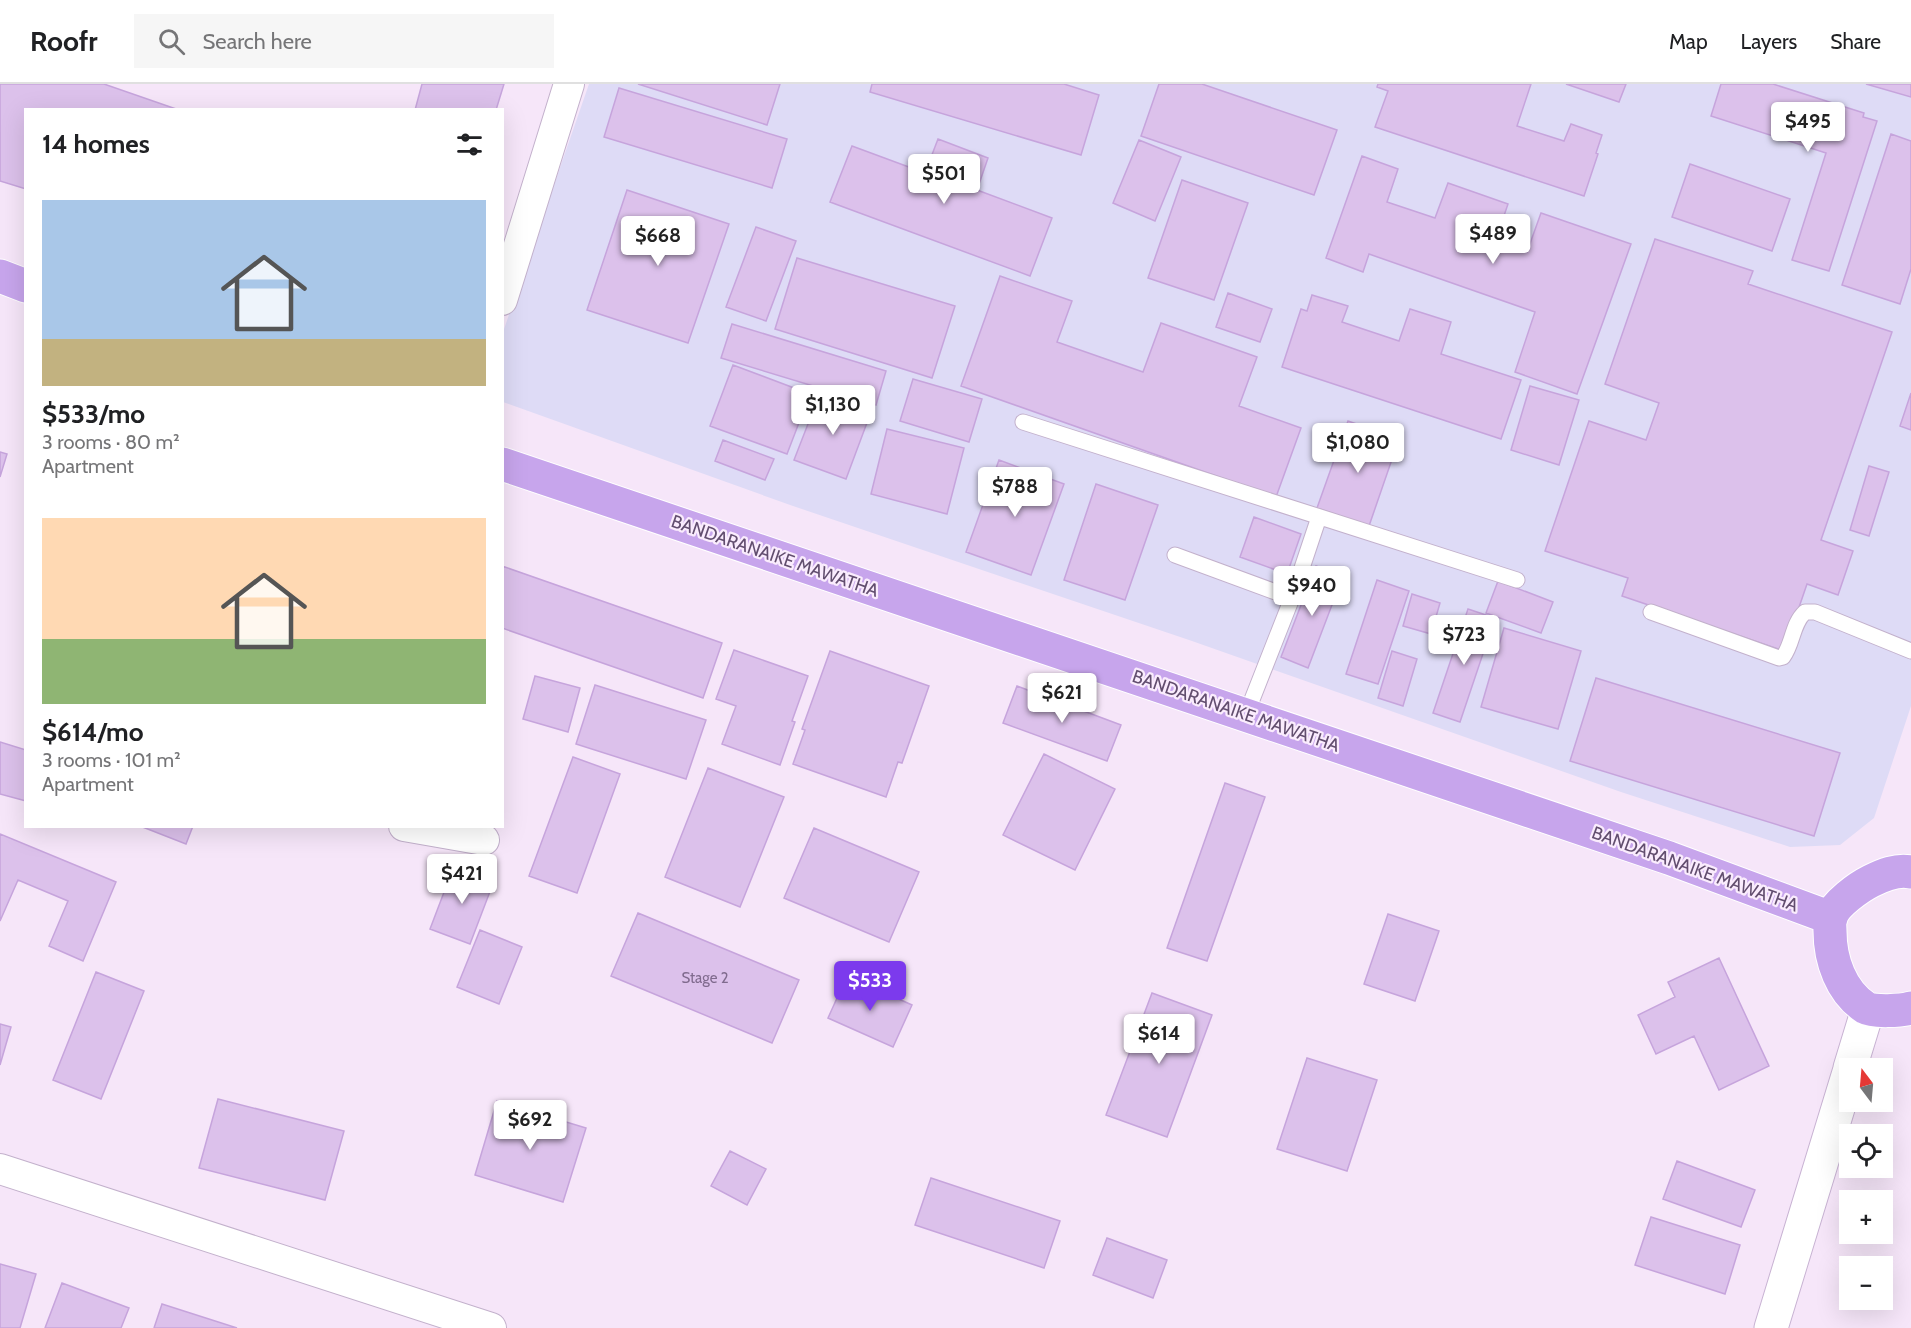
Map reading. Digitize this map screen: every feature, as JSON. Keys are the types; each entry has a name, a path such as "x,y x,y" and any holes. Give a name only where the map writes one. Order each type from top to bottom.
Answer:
{"highway":[{"path":"0,276 24,285"},
{"name":"BANDARANAIKE MAWATHA","path":"504,465 1669,858 1830,918"},
{"path":"1911,872 1884,874 1861,886 1844,899 1830,918 1830,945 1836,970 1849,993 1868,1009 1904,1011 1911,1008"}],"main road":[{"path":"1853,1058 1868,1009"},
{"path":"1771,1328 1839,1105"}],"street":[{"path":"504,294 569,84"},
{"path":"415,828 484,840"},
{"path":"0,1169 491,1328"}],"lane":[{"path":"1023,422 1517,580"},
{"path":"1246,715 1292,598 1319,517"},
{"path":"1175,555 1292,598"},
{"path":"1651,612 1779,658 1783,657 1787,651 1799,618 1805,612 1815,612 1911,651"}],"shaded area":[{"path":"589,84 1911,84 1911,706 1874,818 1840,845 1790,847 1621,792 1192,641 793,506 504,402 504,329"}],"building":[{"path":"0,84 104,84 173,108 24,108 24,188 0,181"},
{"path":"422,84 504,84 497,108 416,108"},
{"path":"638,84 780,84 767,125"},
{"path":"872,84 1064,84 1099,95 1081,155 870,92"},
{"path":"1159,84 1202,84 1337,130 1314,195 1141,136"},
{"path":"1378,84 1531,84 1517,126 1564,141 1571,124 1602,135 1584,196 1375,127 1388,91 1377,87"},
{"path":"1566,84 1626,84 1619,102"},
{"path":"1721,84 1773,84 1864,113 1863,117 1877,121 1829,271 1792,260 1826,153 1711,116"},
{"path":"1866,84 1911,84 1911,97"},
{"path":"619,88 787,139 772,188 604,137"},
{"path":"1891,134 1911,141 1911,269 1900,304 1842,285"},
{"path":"938,139 988,158 977,190 1052,218 1030,276 830,202 852,146 925,173"},
{"path":"1139,140 1181,157 1155,221 1113,203"},
{"path":"1362,156 1398,169 1387,202 1435,218 1448,183 1508,204 1495,242 1527,252 1541,213 1631,244 1577,394 1515,372 1535,312 1369,254 1363,272 1326,258"},
{"path":"1690,164 1790,199 1772,251 1672,217"},
{"path":"1182,180 1248,203 1214,300 1148,278"},
{"path":"627,190 729,224 688,343 587,310"},
{"path":"627,190 729,224 688,343 587,310"},
{"path":"756,227 796,241 766,321 726,307"},
{"path":"1655,239 1753,271 1748,284 1892,332 1821,540 1853,551 1838,595 1807,584 1784,651 1622,596 1628,578 1545,551 1589,421 1646,440 1659,403 1605,384"},
{"path":"797,258 955,306 932,378 775,329"},
{"path":"1000,276 1072,301 1057,342 1143,372 1161,323 1257,357 1239,406 1301,428 1276,497 961,386"},
{"path":"1228,293 1272,309 1260,342 1216,327"},
{"path":"1312,295 1348,306 1342,322 1399,341 1410,309 1451,322 1441,354 1521,380 1501,439 1282,367 1301,309 1307,311"},
{"path":"732,324 886,371 876,405 721,358"},
{"path":"733,365 810,394 787,454 710,426"},
{"path":"913,379 982,399 969,442 900,421"},
{"path":"1530,386 1579,400 1559,465 1511,450"},
{"path":"820,393 871,412 846,479 794,460"},
{"path":"1911,393 1911,430 1900,426"},
{"path":"1348,421 1399,439 1369,526 1317,508"},
{"path":"887,429 964,448 947,514 871,494"},
{"path":"723,440 774,459 765,480 715,461"},
{"path":"0,452 7,454 0,477"},
{"path":"999,460 1064,484 1031,575 966,552"},
{"path":"1869,466 1889,472 1869,536 1850,530"},
{"path":"1096,484 1158,505 1125,600 1064,580"},
{"path":"1254,517 1301,534 1287,574 1240,557"},
{"path":"1316,566 1343,576 1308,668 1281,657"},
{"path":"504,567 722,643 703,698 504,629"},
{"path":"1377,580 1409,591 1378,684 1346,674"},
{"path":"1498,581 1553,602 1541,633 1486,613"},
{"path":"1412,594 1440,603 1431,634 1403,626"},
{"path":"1468,609 1495,618 1460,722 1433,713"},
{"path":"1504,628 1581,651 1558,729 1481,707"},
{"path":"734,650 808,676 780,765 722,744 736,706 716,699"},
{"path":"830,651 929,686 902,763 898,762 886,797 793,764 805,730 802,729"},
{"path":"1392,651 1417,659 1403,706 1378,698"},
{"path":"535,676 580,688 568,732 523,719"},
{"path":"1596,678 1840,753 1814,836 1570,761"},
{"path":"595,685 706,720 686,779 576,744"},
{"path":"1017,686 1121,725 1107,761 1003,723"},
{"path":"1017,686 1121,725 1107,761 1003,723"},
{"path":"1017,686 1121,725 1107,761 1003,723"},
{"path":"0,742 24,749 24,800 0,794"},
{"path":"1044,754 1115,789 1075,870 1003,835"},
{"path":"573,757 620,774 577,893 529,876"},
{"path":"708,768 784,797 740,907 665,877"},
{"path":"1225,783 1265,797 1207,961 1167,948"},
{"path":"145,828 192,828 186,844"},
{"path":"814,828 919,872 889,942 784,898"},
{"path":"0,834 116,882 83,961 49,946 68,901 18,880 0,921"},
{"path":"454,866 494,881 470,944 430,929"},
{"path":"638,913 799,980 772,1043 611,976"},
{"path":"1388,914 1439,931 1415,1001 1364,984"},
{"path":"480,930 522,947 499,1004 457,987"},
{"path":"1719,958 1769,1066 1719,1090 1694,1036 1656,1054 1638,1015 1675,997 1668,982"},
{"path":"96,972 144,991 101,1099 53,1080"},
{"path":"847,976 912,1005 893,1047 828,1018"},
{"path":"1152,993 1212,1015 1167,1137 1106,1115"},
{"path":"0,1024 11,1027 0,1065"},
{"path":"1307,1058 1377,1080 1347,1171 1277,1149"},
{"path":"218,1099 344,1131 325,1200 199,1168"},
{"path":"497,1101 586,1128 563,1202 475,1175"},
{"path":"730,1151 766,1169 747,1205 711,1186"},
{"path":"1677,1161 1755,1190 1741,1227 1663,1199"},
{"path":"931,1178 1060,1221 1044,1268 915,1225"},
{"path":"1651,1217 1740,1245 1725,1294 1635,1265"},
{"path":"1107,1238 1167,1260 1153,1298 1093,1275"},
{"path":"0,1264 36,1274 20,1328 0,1328"},
{"path":"62,1283 129,1308 121,1328 45,1328"},
{"path":"162,1304 237,1328 154,1328"}]}
